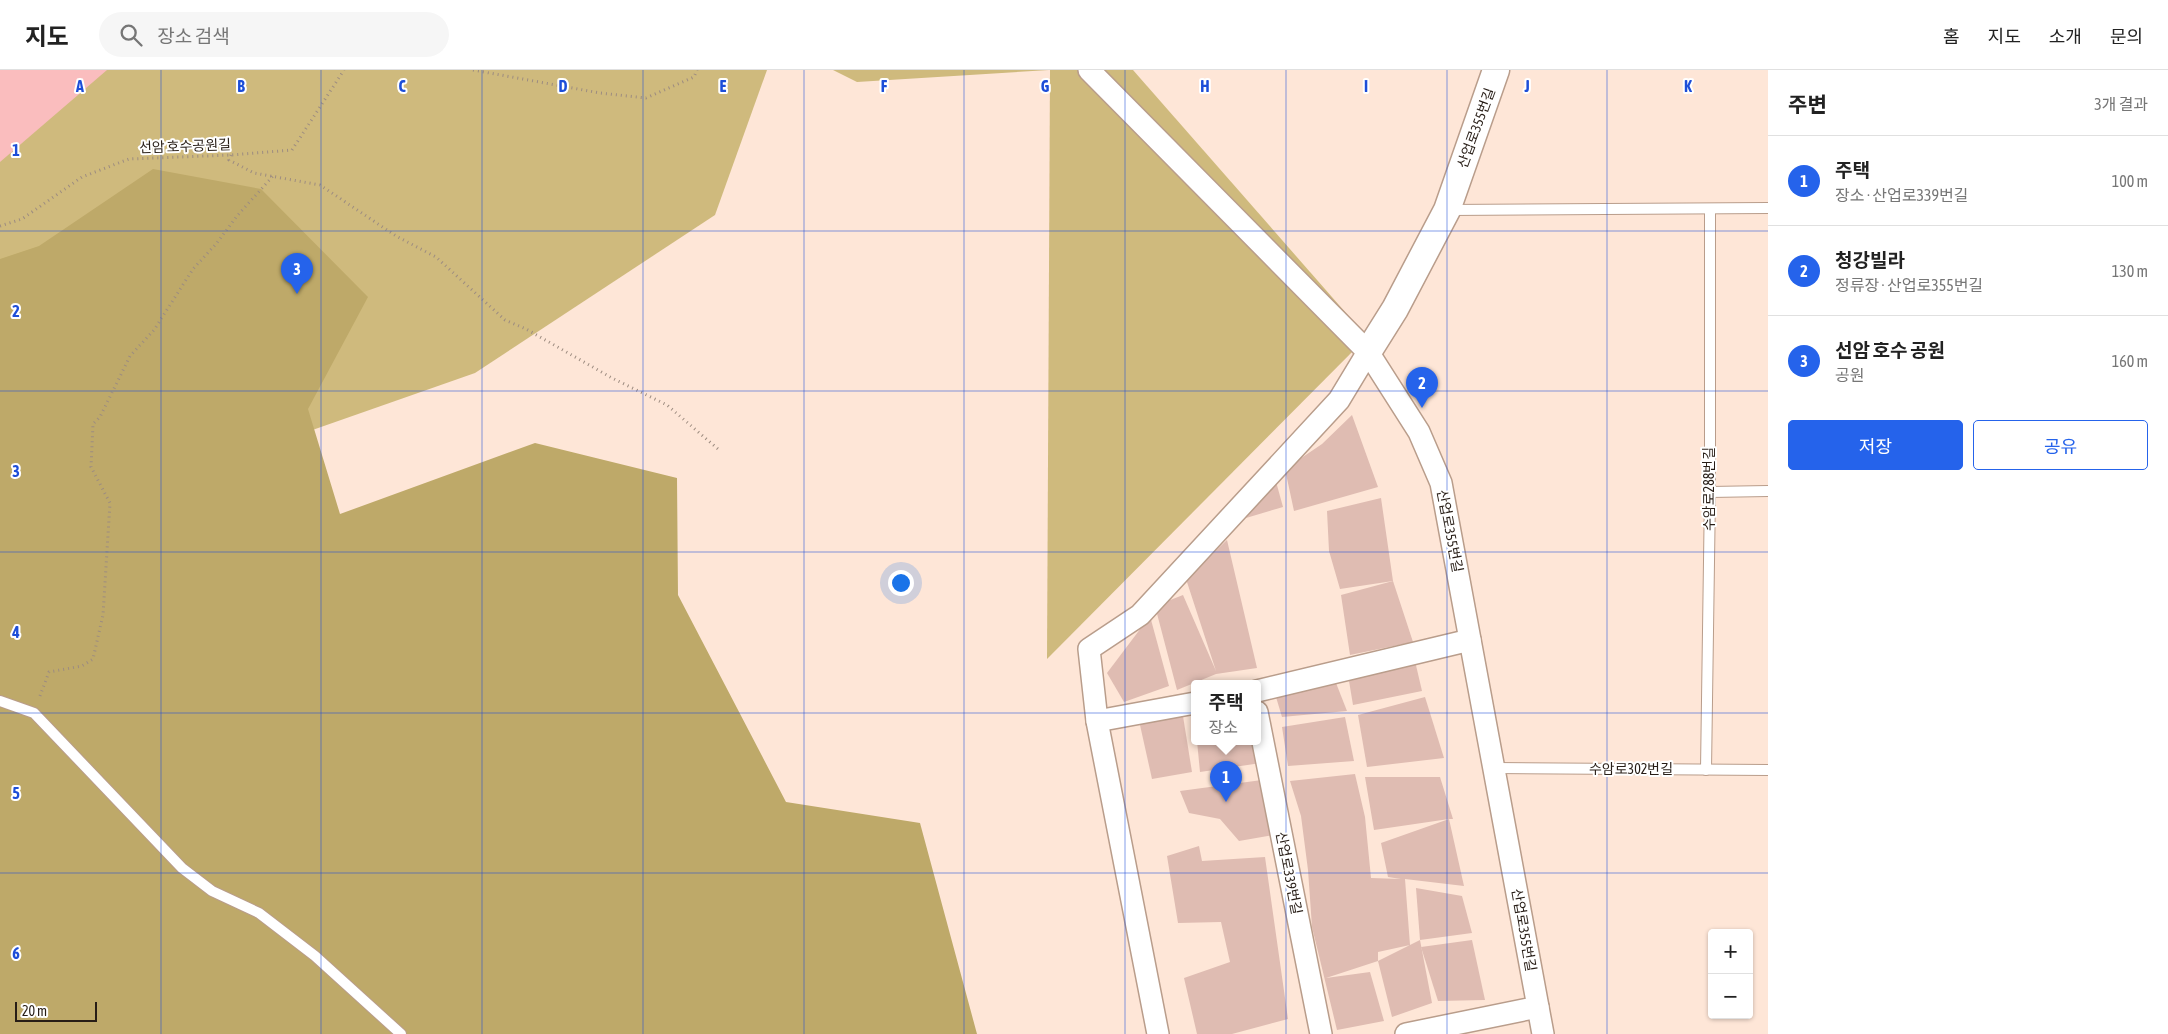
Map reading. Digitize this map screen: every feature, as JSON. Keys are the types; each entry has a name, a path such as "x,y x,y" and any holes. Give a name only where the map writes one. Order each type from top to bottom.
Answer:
{"street":[{"path":"1089,70 1368,352 1339,400 1140,615 1089,649 1098,721 1158,1034"},
{"name":"산업로355번길","path":"1496,70 1446,210 1395,309 1368,352 1419,432 1441,482 1543,1034"},
{"path":"1261,690 1470,640"},
{"path":"1098,721 1191,704"},
{"name":"산업로339번길","path":"1261,732 1321,1034"},
{"path":"1406,1034 1538,1007"}],"lane":[{"path":"1446,210 1768,208"},
{"name":"수암로288번길","path":"1706,770 1710,492 1710,209"},
{"path":"1710,492 1768,491"},
{"path":"0,701 34,713 182,868 212,891 259,912 315,956 400,1034"},
{"name":"수암로302번길","path":"1494,768 1768,770"}],"path":[{"name":"선암 호수공원길","path":"0,226 22,219 82,177 129,159 231,156 292,150 344,70"},
{"path":"473,70 600,93 646,98 694,77 697,70"},
{"path":"231,156 229,160 254,173 320,184 396,236 436,257 505,320 526,329 612,378 667,405 718,449"},
{"path":"34,713 49,672 82,666 93,659 102,615 110,502 91,467 93,424 100,417 130,356 154,330 193,269 273,176"}],"shaded area":[{"path":"0,70 767,70 715,215 475,373 44,524 0,519"},
{"path":"0,70 107,70 0,162"},
{"path":"833,70 1049,70 857,82"},
{"path":"1050,70 1133,70 1367,337 1047,659"},
{"path":"153,169 261,189 368,297 308,409 340,514 535,443 677,478 678,595 786,802 920,823 977,1034 0,1034 0,259 39,246"}],"building":[{"path":"1352,415 1378,487 1294,511 1285,469 1322,444"},
{"path":"1275,478 1283,507 1246,518"},
{"path":"1381,498 1393,581 1340,589 1329,551 1327,511"},
{"path":"1227,540 1257,668 1216,674 1201,680 1191,680 1191,684 1177,690 1155,606 1183,595 1216,671 1186,579"},
{"path":"1393,581 1413,642 1350,655 1341,595"},
{"path":"1150,616 1169,686 1124,702 1107,673"},
{"path":"1415,661 1422,691 1353,705 1347,669"},
{"path":"1336,683 1347,711 1282,717 1276,697"},
{"path":"1425,697 1444,758 1367,767 1358,715"},
{"path":"1182,710 1192,772 1152,779 1138,716"},
{"path":"1345,717 1354,761 1288,766 1282,727"},
{"path":"1197,745 1258,745 1261,763 1200,772"},
{"path":"1355,774 1365,817 1371,878 1401,879 1388,877 1381,843 1449,819 1464,886 1405,879 1410,945 1378,952 1378,961 1326,978 1370,972 1384,1021 1337,1030 1312,927 1308,870 1301,816 1290,781"},
{"path":"1365,777 1440,777 1453,819 1374,830"},
{"path":"1262,780 1273,835 1239,841 1220,819 1189,813 1180,791"},
{"path":"1199,846 1202,861 1265,857 1288,1019 1232,1034 1197,1034 1184,978 1230,962 1221,922 1178,923 1167,856"},
{"path":"1416,888 1462,896 1472,933 1420,940"},
{"path":"1420,940 1432,1003 1392,1017 1378,961"},
{"path":"1472,940 1485,1000 1438,1001 1421,947"}],"place":[{"name":"선암 호수 공원","path":"297,294"},
{"name":"청강빌라","path":"1422,408"},
{"name":"주택","path":"1226,802"}]}
